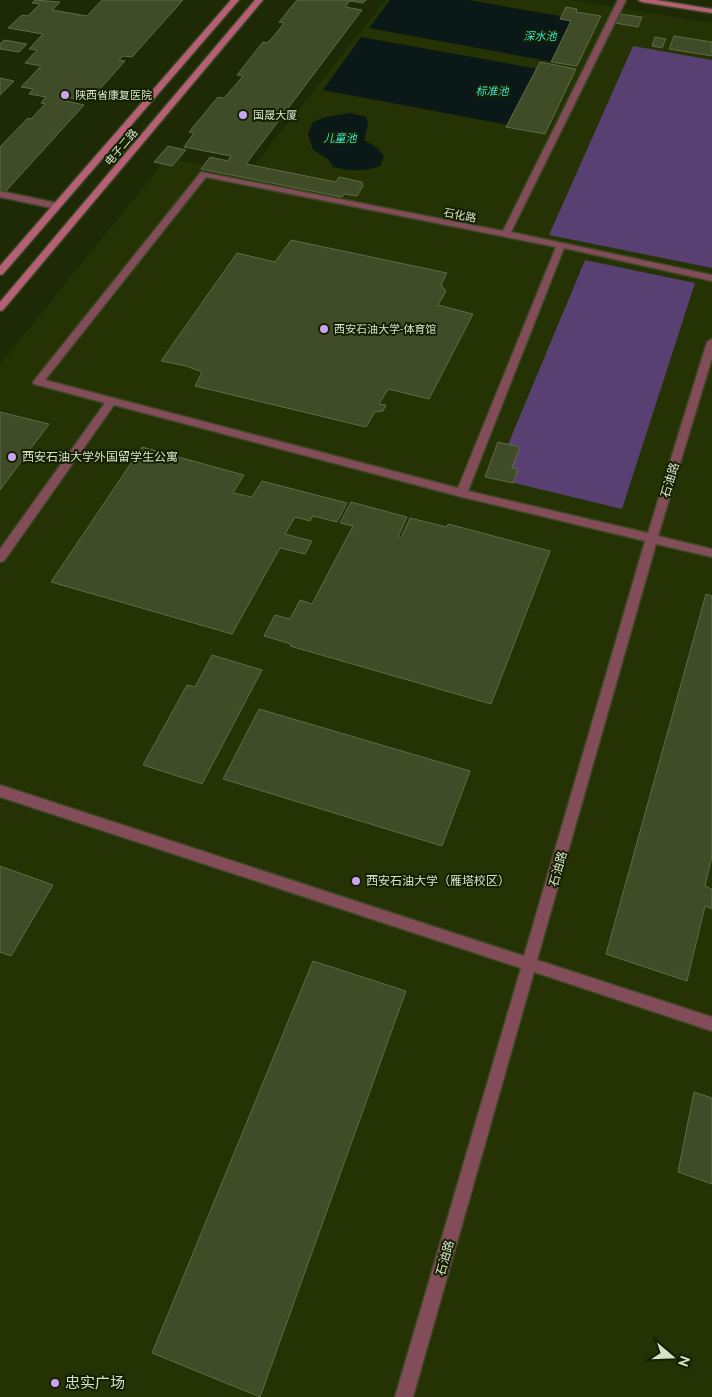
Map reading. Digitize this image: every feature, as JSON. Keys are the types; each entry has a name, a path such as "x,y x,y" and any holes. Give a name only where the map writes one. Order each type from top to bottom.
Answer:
{"main road":[{"name":"电子二路","path":"0,272 235,0"},
{"name":"电子二路","path":"0,308 258,0"},
{"path":"642,0 712,11"}],"street":[{"path":"505,235 622,0"},
{"name":"石化路","path":"112,400 38,382 204,174 562,245 712,278"},
{"path":"0,194 57,206"},
{"path":"462,493 562,245"},
{"name":"石油路","path":"404,1397 530,966 652,538 712,342"},
{"path":"0,558 112,400 462,493 712,553"},
{"path":"0,791 712,1024"}],"shaded area":[{"name":"西安石油大学（雁塔校区）","path":"386,0 570,0 712,23 712,1397 0,1397 0,364 167,158 248,173"},
{"path":"633,46 712,60 712,268 549,235"},
{"path":"585,260 695,283 622,509 494,478"}],"water":[{"name":"深水池","path":"390,0 468,0 577,19 553,62 369,28"},
{"name":"标准池","path":"361,37 544,70 514,126 323,90"},
{"name":"儿童池","path":"351,113 366,117 368,125 364,140 376,147 384,156 380,166 357,170 333,167 328,159 313,150 308,134 313,122 326,117"}],"building":[{"name":"陕西省康复医院","path":"35,0 60,2 52,10 87,16 102,0 183,0 132,57 123,56 119,60 125,61 89,101 65,97 61,100 84,105 5,192 0,190 0,147 28,118 31,119 45,104 41,103 46,97 29,94 33,89 21,87 41,66 25,63 37,50 29,49 43,34 8,28 22,15 28,16 40,4 32,3"},
{"name":"国晟大厦","path":"297,0 366,0 363,3 350,1 345,7 362,10 246,164 336,182 339,177 362,182 363,186 357,196 344,194 342,197 201,169 210,157 228,161 231,156 184,147 194,133 189,132 218,97 224,98 243,76 237,75 263,42 267,43 274,36 284,23 279,22"},
{"path":"566,7 577,9 576,12 601,16 577,66 551,62 571,21 560,19"},
{"path":"619,14 642,17 638,27 615,23"},
{"path":"674,36 712,42 712,56 669,49"},
{"path":"655,37 666,39 662,48 652,46"},
{"path":"4,40 27,44 19,52 0,49 0,44"},
{"path":"540,62 576,69 545,134 506,127"},
{"path":"0,78 14,81 0,95"},
{"path":"168,146 186,150 172,166 154,162"},
{"name":"西安石油大学-体育馆","path":"291,240 447,273 441,285 446,291 438,305 473,314 429,399 388,389 379,404 386,405 383,411 375,412 366,427 195,386 202,372 186,366 161,361 237,253 275,262"},
{"name":"西安石油大学外国留学生公寓","path":"0,412 49,424 0,490"},
{"path":"498,442 520,447 512,468 518,469 513,483 485,477"},
{"path":"142,447 244,475 233,493 252,497 262,481 347,503 337,522 313,516 310,521 295,517 285,534 312,541 305,554 280,548 232,634 51,582"},
{"path":"351,502 407,517 398,537 401,538 410,518 447,527 448,524 550,551 491,704 290,646 291,644 264,636 275,615 290,619 300,600 312,604 353,526 340,523"},
{"path":"706,594 712,596 712,856 705,886 712,889 712,909 705,906 687,981 606,954"},
{"path":"212,655 262,670 202,784 143,765 187,685 195,687"},
{"path":"259,709 470,771 442,846 223,779"},
{"path":"0,866 53,885 11,956 0,952"},
{"path":"313,961 406,991 260,1397 152,1353"},
{"path":"694,1092 712,1098 712,1184 678,1172"}],"place":[{"name":"陕西省康复医院","path":"65,95"},
{"name":"国晟大厦","path":"243,115"},
{"name":"西安石油大学-体育馆","path":"324,329"},
{"name":"西安石油大学外国留学生公寓","path":"12,457"},
{"name":"西安石油大学（雁塔校区）","path":"356,881"},
{"name":"忠实广场","path":"55,1383"}]}
